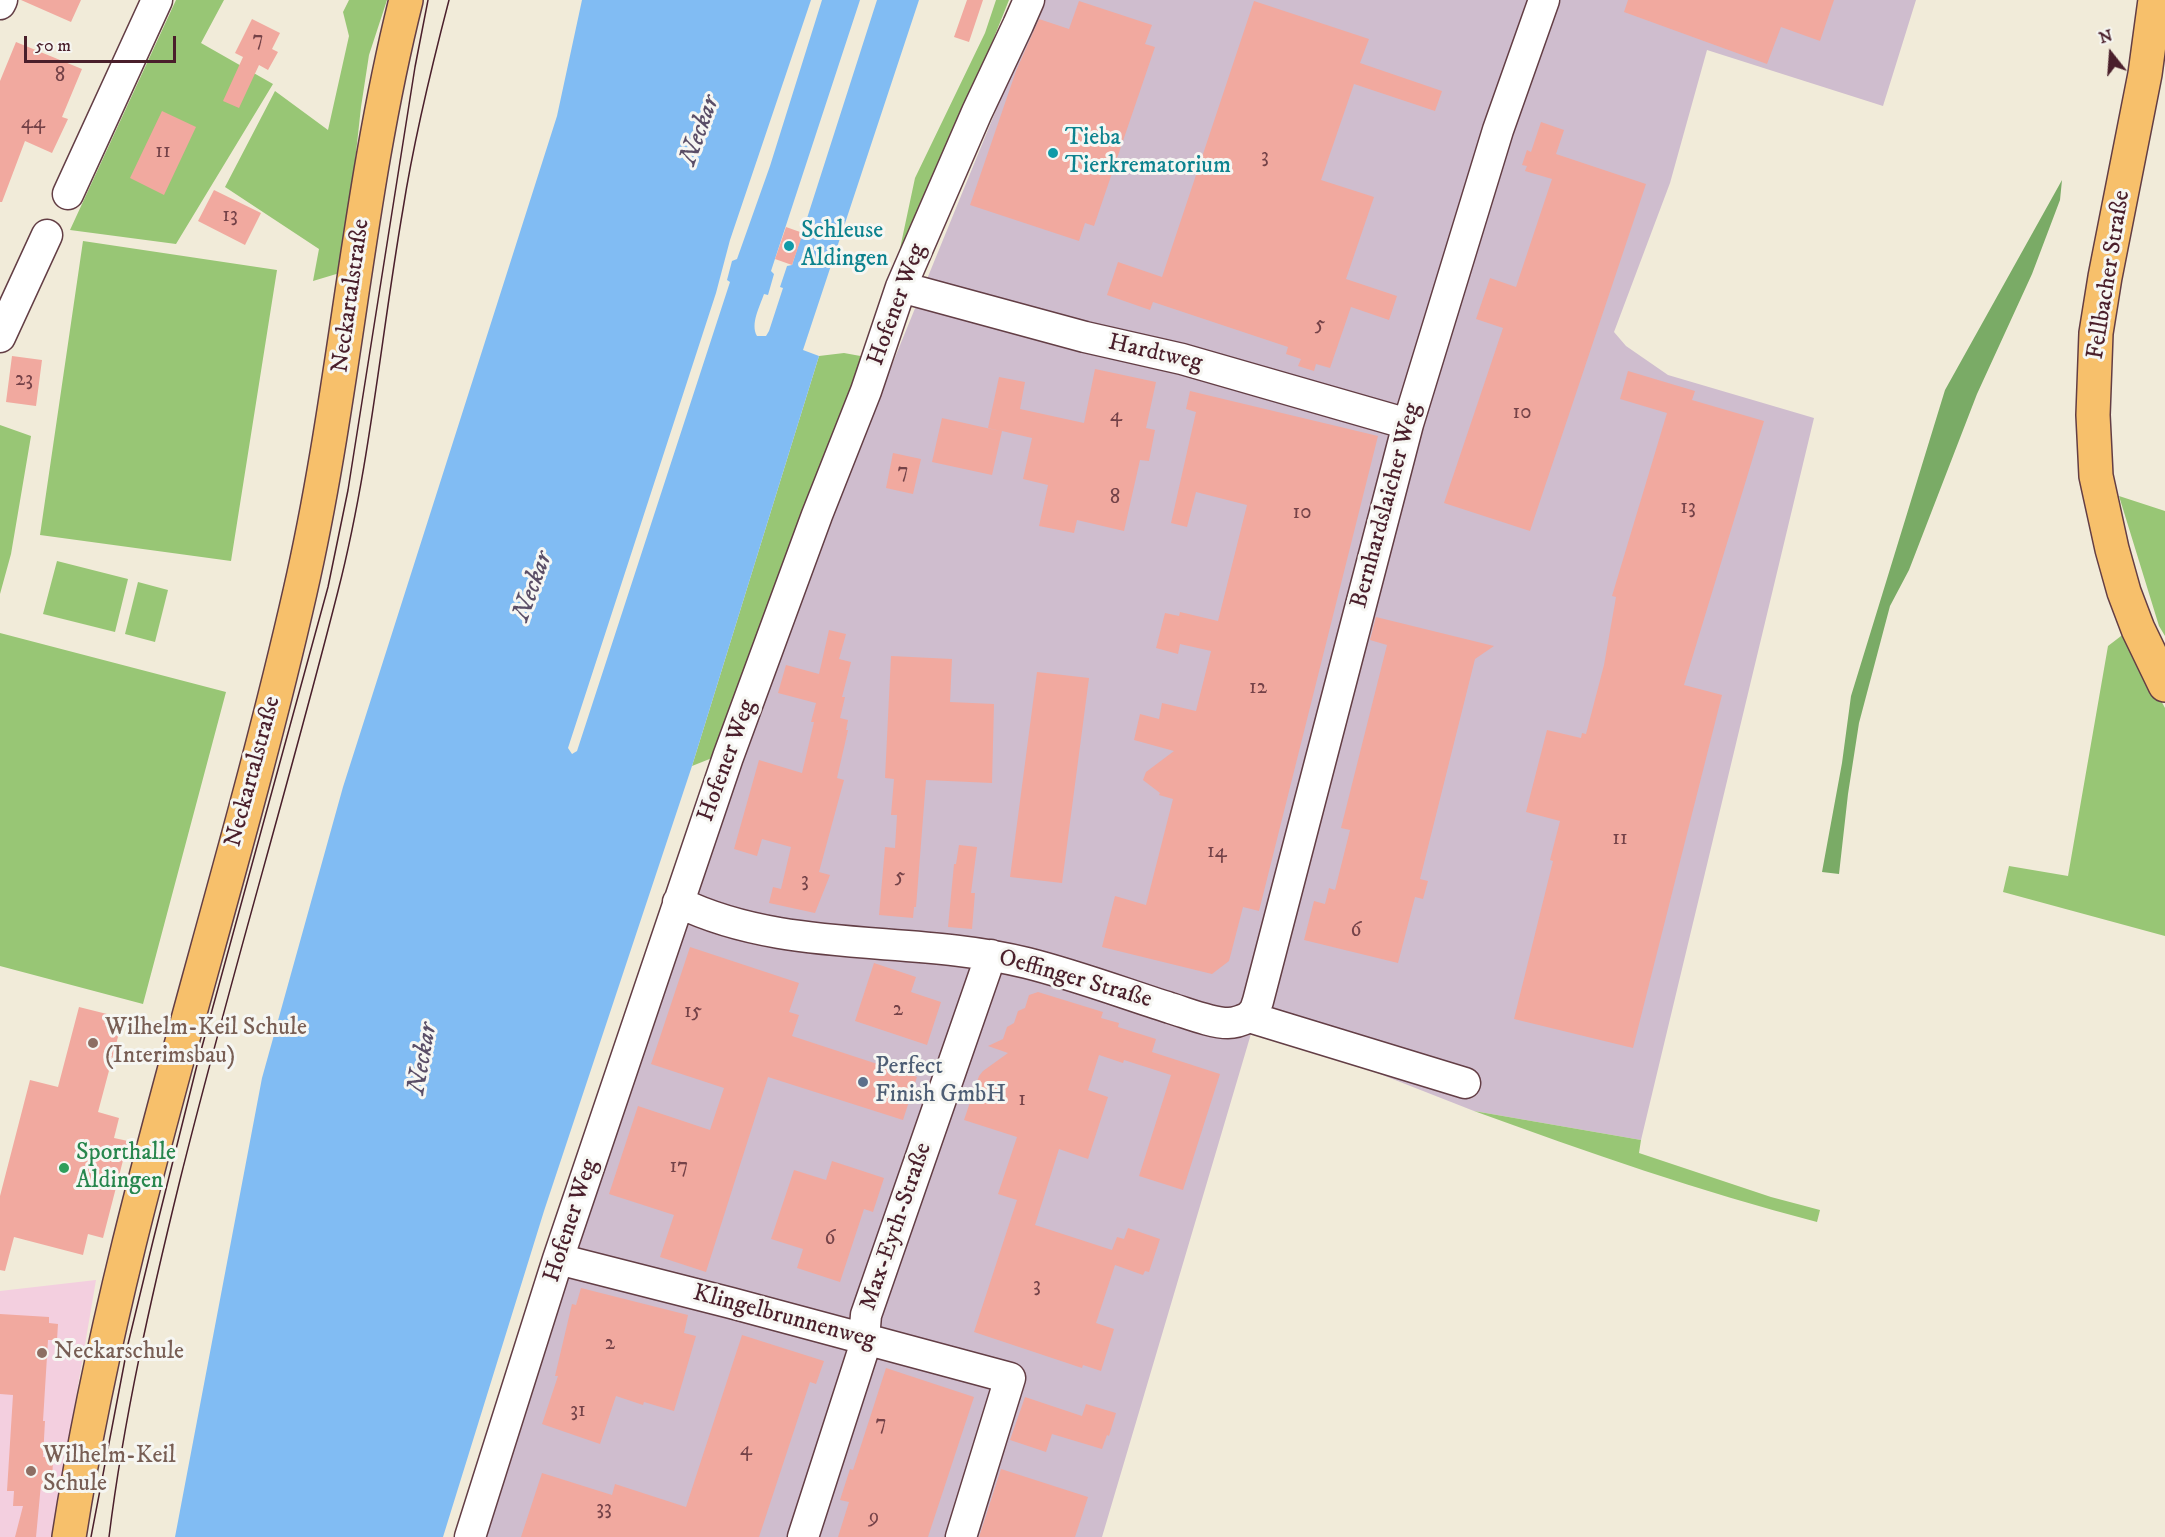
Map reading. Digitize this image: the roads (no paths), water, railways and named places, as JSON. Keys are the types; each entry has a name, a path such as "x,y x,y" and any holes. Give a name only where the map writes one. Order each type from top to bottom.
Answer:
{"main road":[{"name":"Neckartalstraße","path":"69,1537 98,1386 150,1162 270,718 302,587 336,400 375,143 406,0"},
{"name":"Fellbacher Straße","path":"2155,0 2145,74 2098,322 2093,415 2096,476 2112,549 2135,620 2165,685"}],"street":[{"path":"0,4 2,0"},
{"path":"68,194 158,0"},
{"name":"Hofener Weg","path":"470,1537 558,1259 728,757 817,515 867,392 901,287 976,112 1029,0"},
{"name":"Bernhardslaicher Weg","path":"1249,1017 1258,1001 1408,424 1495,141 1544,0"},
{"path":"0,337 47,235"},
{"name":"Hardtweg","path":"901,287 1085,337 1193,362 1408,424"},
{"name":"Oeffinger Straße","path":"678,902 704,915 732,924 775,933 991,955 1028,963 1196,1016 1227,1023 1249,1017 1466,1083"},
{"name":"Max-Eyth-Straße","path":"803,1537 862,1351 866,1315 991,955"},
{"name":"Klingelbrunnenweg","path":"558,1259 1010,1378 961,1537"}],"water":[{"name":"Neckar","path":"582,0 811,0 730,240 716,293 568,748 572,754 577,751 730,282 727,280 732,261 737,259 770,166 822,0 860,0 771,271 774,274 768,295 764,294 756,315 757,336 766,336 769,331 783,288 780,287 787,266 792,265 877,0 919,0 803,350 819,356 692,766 544,1211 443,1537 175,1537 262,1078 343,787 557,116"}],"tram line":[{"path":"91,1537 128,1344 153,1241 197,1065 328,587 348,490 415,67 428,0"},
{"path":"109,1537 130,1402 169,1224 218,1033 319,665 349,544 367,449 407,183 423,104 449,0"}],"place":[{"name":"Tieba Tierkrematorium","path":"1053,153"},
{"name":"Schleuse Aldingen","path":"789,246"},
{"name":"Wilhelm-Keil Schule (Interimsbau)","path":"93,1043"},
{"name":"Perfect Finish GmbH","path":"863,1082"},
{"name":"Sporthalle Aldingen","path":"64,1168"},
{"name":"Neckarschule","path":"42,1353"},
{"name":"Wilhelm-Keil Schule","path":"31,1471"}]}
